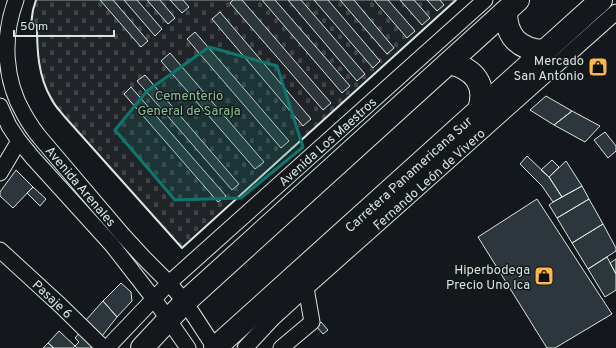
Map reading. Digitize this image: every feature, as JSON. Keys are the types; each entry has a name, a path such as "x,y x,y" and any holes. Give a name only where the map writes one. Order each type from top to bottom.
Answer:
{"highway":[{"name":"Carretera Panamericana Sur","path":"215,348 601,0"},
{"path":"512,5 506,21 509,31 515,40 523,46 533,50 543,51"},
{"path":"142,348 185,302 450,63 512,5"},
{"path":"450,63 460,65 468,69 479,83 482,101 479,110"}],"street":[{"name":"Avenida Arenales","path":"16,0 12,10 9,26 7,44 8,63 11,80 23,114 32,128 117,228 144,258 170,283 185,302 215,348"},
{"name":"Avenida Los Maestros","path":"170,283 485,0"},
{"name":"Fernando León de Vivero","path":"245,348 273,318 306,288 616,12"},
{"name":"Avenida Arenales","path":"0,106 9,126 19,141 112,245 154,299 188,348"},
{"path":"0,174 19,141"},
{"name":"Pasaje 6","path":"0,250 105,348"},
{"path":"105,348 170,283"},
{"path":"281,348 312,322 306,288"}],"highlighted area":[{"path":"209,47 277,66 303,147 241,198 175,200 115,130 147,91"}],"green space":[{"name":"Cementerio General de Saraja","path":"36,0 456,0 182,248 64,116 51,99 43,81 39,63 37,25 31,24"}],"building":[{"path":"100,0 113,0 148,41 141,47"},
{"path":"124,0 137,0 162,29 155,36"},
{"path":"147,0 160,0 175,18 168,24"},
{"path":"170,0 183,0 189,7 182,13"},
{"path":"233,0 242,0 331,103 323,110 230,3"},
{"path":"262,0 275,0 350,86 342,93"},
{"path":"288,0 301,0 365,74 357,81"},
{"path":"314,0 328,0 380,61 373,68"},
{"path":"340,0 354,0 394,48 387,54"},
{"path":"374,0 388,0 415,31 407,38"},
{"path":"400,0 414,0 430,18 422,25"},
{"path":"427,0 440,0 444,5 437,11"},
{"path":"220,12 311,119 303,126 212,19"},
{"path":"195,32 289,141 281,148 187,39"},
{"path":"170,53 264,162 255,169 161,61"},
{"path":"145,75 239,184 232,190 137,81"},
{"path":"131,87 226,196 218,202 124,94"},
{"path":"546,96 572,111 554,125 530,110"},
{"path":"572,111 600,126 585,142 554,125"},
{"path":"605,132 616,146 616,151 608,158 594,140"},
{"path":"527,156 549,177 562,197 553,202 542,186 520,164"},
{"path":"552,160 559,167 549,177 541,170"},
{"path":"566,161 582,186 562,197 549,177"},
{"path":"16,170 33,187 13,208 0,196 0,192"},
{"path":"582,186 589,199 557,218 549,205"},
{"path":"33,187 46,199 40,206 27,193"},
{"name":"Hiperbodega Precio Uno Ica","path":"537,199 612,314 555,348 547,348 478,237"},
{"path":"589,199 603,224 572,243 557,218"},
{"path":"603,224 616,248 616,251 588,269 572,243"},
{"path":"607,257 616,274 616,290 605,297 588,269"},
{"path":"616,259 616,274 610,263"},
{"path":"121,283 131,292 132,301 117,317 103,301"},
{"path":"103,301 117,317 102,336 86,320"},
{"path":"321,322 328,330 323,334 316,326"},
{"path":"82,330 93,348 77,348 75,346 79,342 75,338"},
{"path":"59,331 75,346 73,348 54,348 48,343"},
{"path":"48,343 54,348 43,348"}],"wall":[{"path":"36,0 31,24 37,25 39,63 43,81 52,101 182,248 456,0"}],"place":[{"name":"Mercado San Antonio","path":"598,67"},
{"name":"Hiperbodega Precio Uno Ica","path":"544,276"}]}
